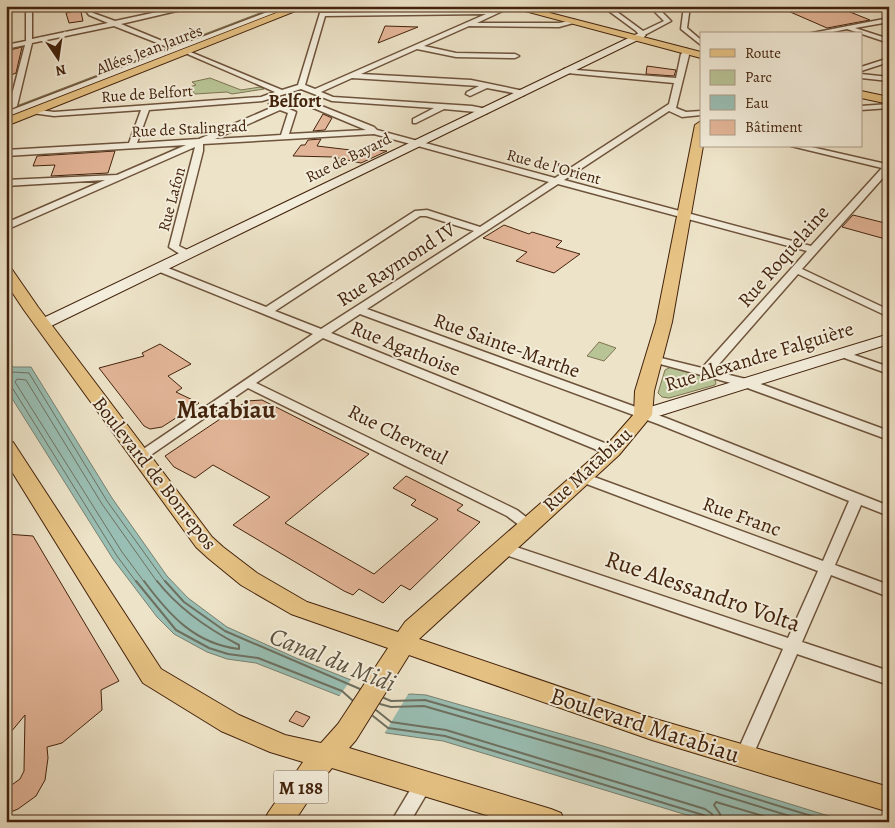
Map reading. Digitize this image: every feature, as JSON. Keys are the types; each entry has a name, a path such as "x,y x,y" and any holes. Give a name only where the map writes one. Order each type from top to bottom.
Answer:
{"main road":[{"name":"Allées Jean Jaurès","path":"8,110 274,6"},
{"name":"Allées Jean Jaurès","path":"6,122 303,6"},
{"path":"510,6 572,23 642,35 700,55"},
{"path":"523,6 700,50"},
{"path":"862,92 889,99"},
{"name":"Rue Matabiau","path":"347,732 413,629 528,524 612,451 643,415 642,398 662,330 700,132"},
{"name":"Boulevard de Bonrepos","path":"6,271 204,542 227,564 261,588 299,608 404,644"},
{"path":"6,446 152,676 230,724 294,749 328,754 551,822"},
{"name":"Boulevard Matabiau","path":"404,644 635,724 889,800"},
{"path":"328,754 347,732"},
{"name":"M 188","path":"278,822 311,773 328,754"}],"street":[{"path":"8,110 28,42 29,6"},
{"path":"72,6 79,9 89,9 116,24 170,46"},
{"path":"6,47 116,24 173,9 195,6"},
{"name":"Allées Jean Jaurès","path":"8,110 289,6"},
{"path":"314,92 510,6"},
{"path":"546,12 559,6"},
{"path":"605,6 638,29 642,35"},
{"name":"Rue de Bayard","path":"43,324 668,21 652,6"},
{"path":"687,6 684,29 700,42"},
{"path":"701,6 725,6"},
{"path":"300,86 322,14 495,12"},
{"path":"820,32 889,20"},
{"path":"468,24 572,23"},
{"path":"845,27 861,32"},
{"path":"862,32 889,41"},
{"path":"417,47 456,55 515,56"},
{"path":"687,51 672,109 675,112 689,115 700,113"},
{"path":"186,52 281,92"},
{"path":"862,69 889,60"},
{"path":"567,71 679,81"},
{"path":"350,76 471,82 522,93"},
{"path":"862,76 889,79"},
{"path":"470,94 487,85"},
{"path":"262,99 300,86 332,99 472,108 484,111"},
{"path":"262,99 292,112 284,138"},
{"name":"Rue de Belfort","path":"35,111 54,114 262,99"},
{"path":"332,99 314,105 371,129 374,132"},
{"name":"Rue Raymond IV","path":"140,456 247,383 673,104"},
{"path":"416,121 443,106"},
{"path":"862,108 889,106"},
{"path":"132,146 144,118 146,107"},
{"path":"6,227 280,107"},
{"name":"Rue de l'Orient","path":"374,132 814,250"},
{"name":"Rue de Stalingrad","path":"6,153 374,132"},
{"name":"Rue Lafon","path":"187,254 174,246 199,151 199,143"},
{"path":"803,148 888,166"},
{"path":"844,158 848,148"},
{"name":"Rue Roquelaine","path":"706,371 888,166"},
{"path":"6,183 118,178"},
{"path":"266,312 418,214 427,213 482,230"},
{"name":"Rue Agathoise","path":"159,268 612,451"},
{"path":"797,270 874,309 888,313"},
{"name":"Rue Sainte-Marthe","path":"358,310 643,415 889,511"},
{"name":"Rue Alexandre Falguière","path":"643,415 889,339"},
{"path":"840,353 889,371"},
{"path":"653,359 706,371 746,383 889,436"},
{"name":"Rue Chevreul","path":"247,383 512,513 528,524"},
{"name":"Rue Franc","path":"582,478 889,591"},
{"path":"744,757 858,499"},
{"name":"Rue Alessandro Volta","path":"502,548 889,678"},
{"path":"400,822 424,783"}],"green space":[{"path":"278,6 299,6 6,120 6,110"},
{"path":"210,78 241,90 260,87 264,89 232,94 227,92 195,94 191,89 186,88 196,85 192,82"},
{"path":"599,342 616,348 604,361 587,356"},
{"path":"671,367 714,378 716,383 715,385 669,398 662,397 658,393 665,370"}],"water":[{"path":"6,357 13,367 31,367 112,498 167,576 188,598 227,627 296,658 391,696 426,695 603,746 848,822 710,822 443,741 386,733 340,696 256,663 227,659 207,652 174,634 157,617 113,559 13,400 6,387"}],"pier":[{"path":"352,678 392,693 410,691 384,734 338,698"}],"building":[{"path":"816,6 835,6 870,20 827,28 788,11"},
{"path":"81,12 83,21 69,23 66,13"},
{"path":"385,26 418,27 378,43"},
{"path":"22,47 16,73 6,77 6,51"},
{"path":"647,66 676,70 674,76 646,74"},
{"path":"323,114 332,118 325,130 313,131"},
{"path":"321,139 317,146 359,151 364,149 387,151 361,163 333,157 293,156 301,145 305,145 308,140"},
{"path":"115,151 108,173 51,176 55,165 33,166 37,156"},
{"path":"853,215 889,224 889,240 842,227"},
{"path":"504,225 529,234 532,232 562,241 556,247 580,254 554,273 516,261 527,252 483,238"},
{"path":"160,344 191,364 168,376 182,388 176,392 199,403 162,427 150,429 144,426 99,368 144,356 142,353"},
{"path":"262,400 369,454 285,523 374,574 438,519 411,505 416,500 393,488 406,476 463,505 457,510 480,522 410,590 401,585 383,603 359,589 353,595 344,591 233,525 270,497 213,465 195,478 174,467 165,456 247,401"},
{"path":"6,534 33,536 119,681 101,690 102,710 62,743 47,747 48,758 45,780 36,796 18,809 6,814 6,789 20,779 24,771 25,715 6,738"},
{"path":"296,711 310,717 303,727 289,721"}],"district":[{"name":"Belfort","path":"295,101"},
{"name":"Matabiau","path":"226,409"}],"water label":[{"name":"Canal du Midi","path":"333,659"}]}
